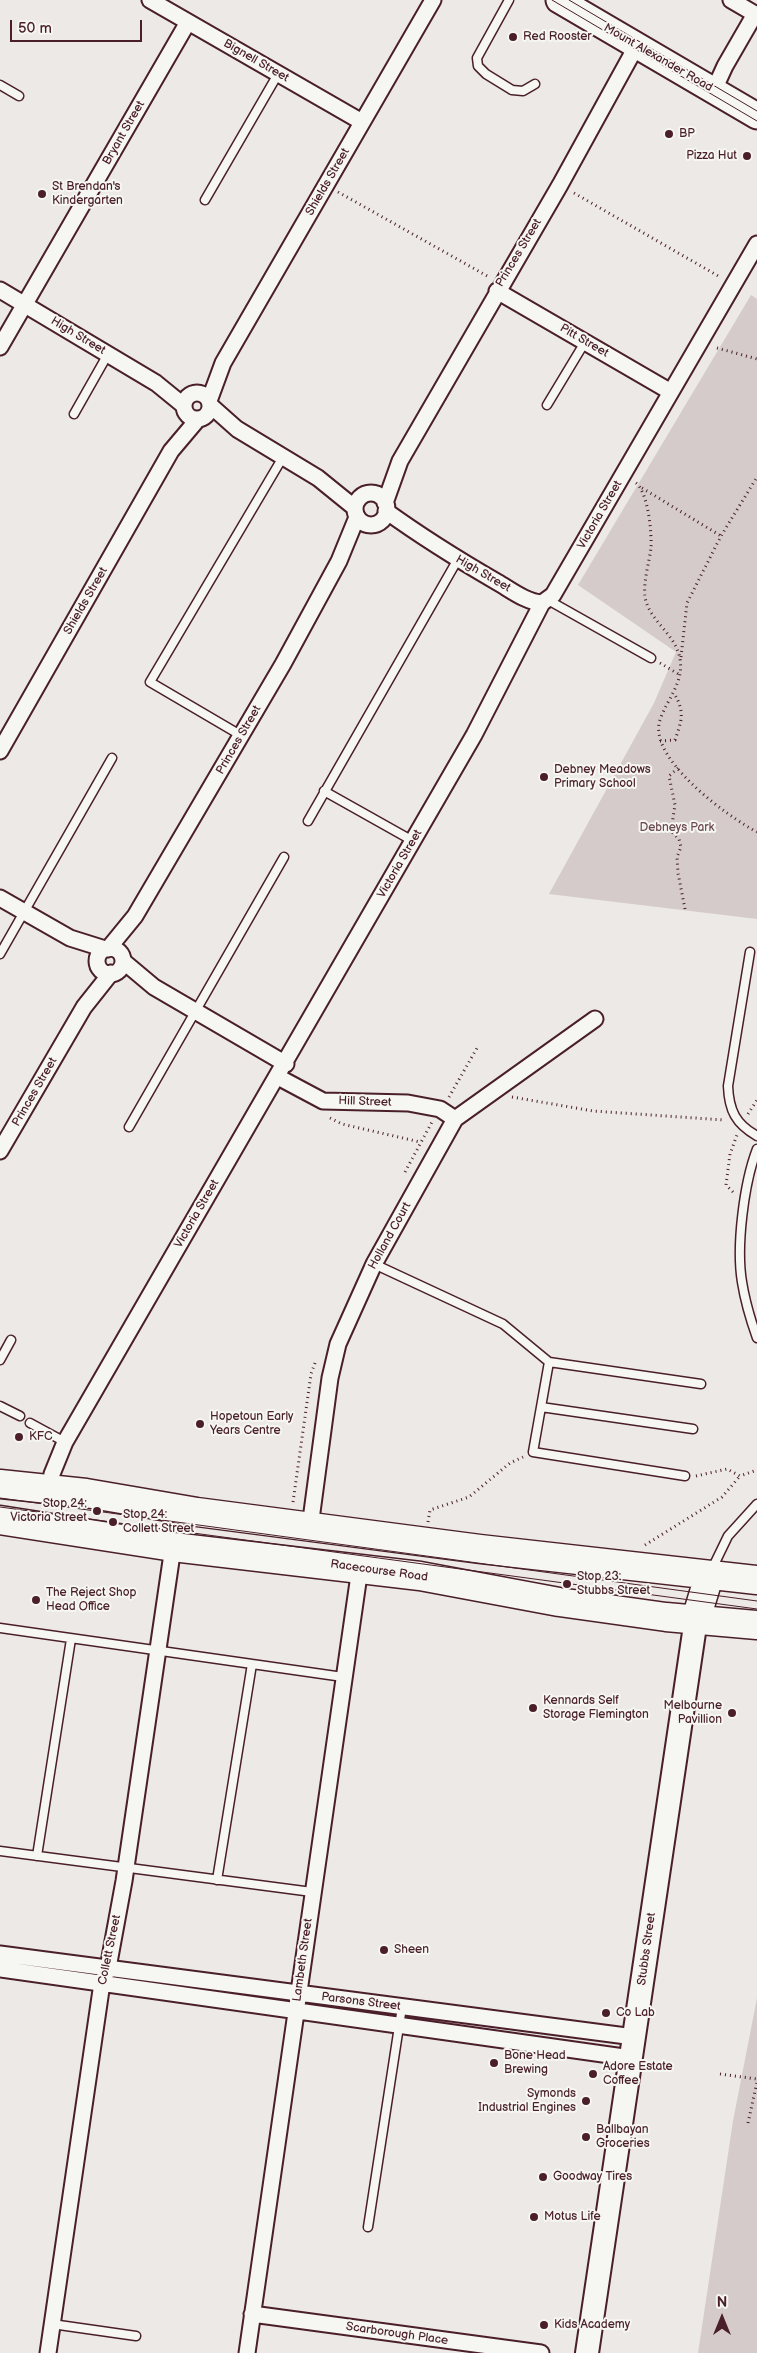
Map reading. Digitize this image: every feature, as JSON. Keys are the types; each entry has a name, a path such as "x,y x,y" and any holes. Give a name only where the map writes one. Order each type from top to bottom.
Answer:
{"highway":[{"path":"0,1484 49,1489 310,1528 709,1576 757,1580"},
{"name":"Racecourse Road","path":"0,1520 173,1547 420,1576 559,1602 757,1625"},
{"path":"360,1568 366,1534"},
{"name":"Stubbs Street","path":"696,1619 709,1576"}],"main road":[{"name":"Mount Alexander Road","path":"568,2 757,116"}],"street":[{"name":"Bignell Street","path":"150,0 362,122"},
{"name":"Shields Street","path":"171,451 205,411 223,363 432,0"},
{"path":"714,90 724,66 755,14 731,0"},
{"name":"Bryant Street","path":"0,347 188,22"},
{"name":"Princes Street","path":"0,1151 135,916 242,736 339,561 400,461 560,184 637,45"},
{"name":"Victoria Street","path":"49,1489 57,1460 65,1442 282,1070 474,735 534,621 545,602 554,595 757,244"},
{"name":"Pitt Street","path":"499,287 585,342 671,392"},
{"name":"High Street","path":"0,290 189,401"},
{"name":"Shields Street","path":"0,751 171,451 189,401 223,363"},
{"path":"204,395 205,411 190,417 189,401 204,395"},
{"name":"High Street","path":"205,411 527,599 545,602"},
{"name":"Hill Street","path":"0,898 195,1012 282,1070 323,1101 408,1103 440,1109 455,1119"},
{"name":"Holland Court","path":"310,1528 330,1378 338,1344 374,1264 455,1119 595,1019"},
{"name":"Collett Street","path":"48,2353 102,1983 108,1968 126,1867 173,1547"},
{"name":"Lambeth Street","path":"247,2353 360,1568"},
{"name":"Stubbs Street","path":"587,2353 696,1619"},
{"name":"Parsons Street","path":"0,1954 402,2007 632,2047"},
{"name":"Parsons Street","path":"0,1969 400,2025 632,2047"},
{"name":"Scarborough Place","path":"252,2314 541,2353"}],"lane":[{"path":"509,0 477,58 478,66 486,74 512,90 524,91 535,84"},
{"path":"205,200 278,74"},
{"path":"0,85 19,96"},
{"path":"547,405 585,342"},
{"path":"74,414 108,354"},
{"path":"242,736 150,682 283,457"},
{"path":"308,821 458,559"},
{"path":"545,602 651,658"},
{"path":"0,954 112,758"},
{"path":"324,791 413,841"},
{"path":"129,1128 284,857"},
{"path":"750,952 728,1086 729,1102 740,1127 757,1136"},
{"path":"757,1149 751,1164 741,1236 742,1281 757,1338"},
{"path":"374,1264 503,1324 549,1362 701,1384"},
{"path":"0,1360 11,1340"},
{"path":"549,1362 534,1452 685,1476"},
{"path":"0,1406 20,1416"},
{"path":"541,1407 693,1429"},
{"path":"30,1423 65,1442"},
{"path":"709,1576 728,1536 757,1504"},
{"path":"0,1628 343,1677"},
{"path":"37,1856 72,1639"},
{"path":"217,1880 252,1664"},
{"path":"0,1851 312,1892"},
{"path":"368,2227 402,2007"},
{"path":"52,2324 136,2336"}],"path":[{"path":"560,184 734,284"},
{"path":"326,185 499,287"},
{"path":"717,348 757,359"},
{"path":"624,474 641,487 722,536"},
{"path":"757,477 722,536 687,603 680,675 674,693 659,722 660,741 678,768 702,794 744,825 757,832"},
{"path":"641,487 648,518 651,545 645,597 650,612 676,645 680,660"},
{"path":"651,658 680,675"},
{"path":"660,741 676,740 682,722 682,706 674,693"},
{"path":"678,768 669,776 676,805 671,819 671,830 679,839 681,847 677,857 678,873 685,909"},
{"path":"495,1091 519,1099 583,1109 723,1119 740,1127"},
{"path":"327,1116 342,1124 420,1142"},
{"path":"428,1525 430,1510 469,1497 510,1463 534,1452"},
{"path":"685,1476 697,1476 727,1470 740,1476"},
{"path":"643,1547 722,1497 740,1476 757,1470"},
{"path":"720,2074 757,2081 748,2123"}],"green space":[{"name":"Debneys Park","path":"751,295 757,299 757,919 549,894 654,703 676,652 578,585"},
{"path":"757,1998 757,2353 698,2353 733,2121"}],"tram line":[{"path":"552,0 757,121"},
{"path":"569,0 757,111"},
{"path":"0,1498 757,1601"},
{"path":"0,1507 757,1609"}],"place":[{"name":"Red Rooster","path":"513,37"},
{"name":"BP","path":"669,134"},
{"name":"Pizza Hut","path":"747,156"},
{"name":"St Brendan's Kindergarten","path":"42,194"},
{"name":"Debney Meadows Primary School","path":"544,777"},
{"name":"Hopetoun Early Years Centre","path":"200,1424"},
{"name":"KFC","path":"19,1437"},
{"name":"Stop 24: Victoria Street","path":"97,1511"},
{"name":"Stop 24: Collett Street","path":"113,1522"},
{"name":"Stop 23: Stubbs Street","path":"567,1584"},
{"name":"The Reject Shop Head Office","path":"36,1600"},
{"name":"Kennards Self Storage Flemington","path":"533,1708"},
{"name":"Melbourne Pavillion","path":"732,1713"},
{"name":"Sheen","path":"384,1950"},
{"name":"Co Lab","path":"606,2013"},
{"name":"Bone Head Brewing","path":"494,2063"},
{"name":"Adore Estate Coffee","path":"593,2074"},
{"name":"Symonds Industrial Engines","path":"586,2101"},
{"name":"Ballbayan Groceries","path":"586,2137"},
{"name":"Goodway Tires","path":"543,2177"},
{"name":"Motus Life","path":"534,2217"},
{"name":"Kids Academy","path":"544,2325"}]}
